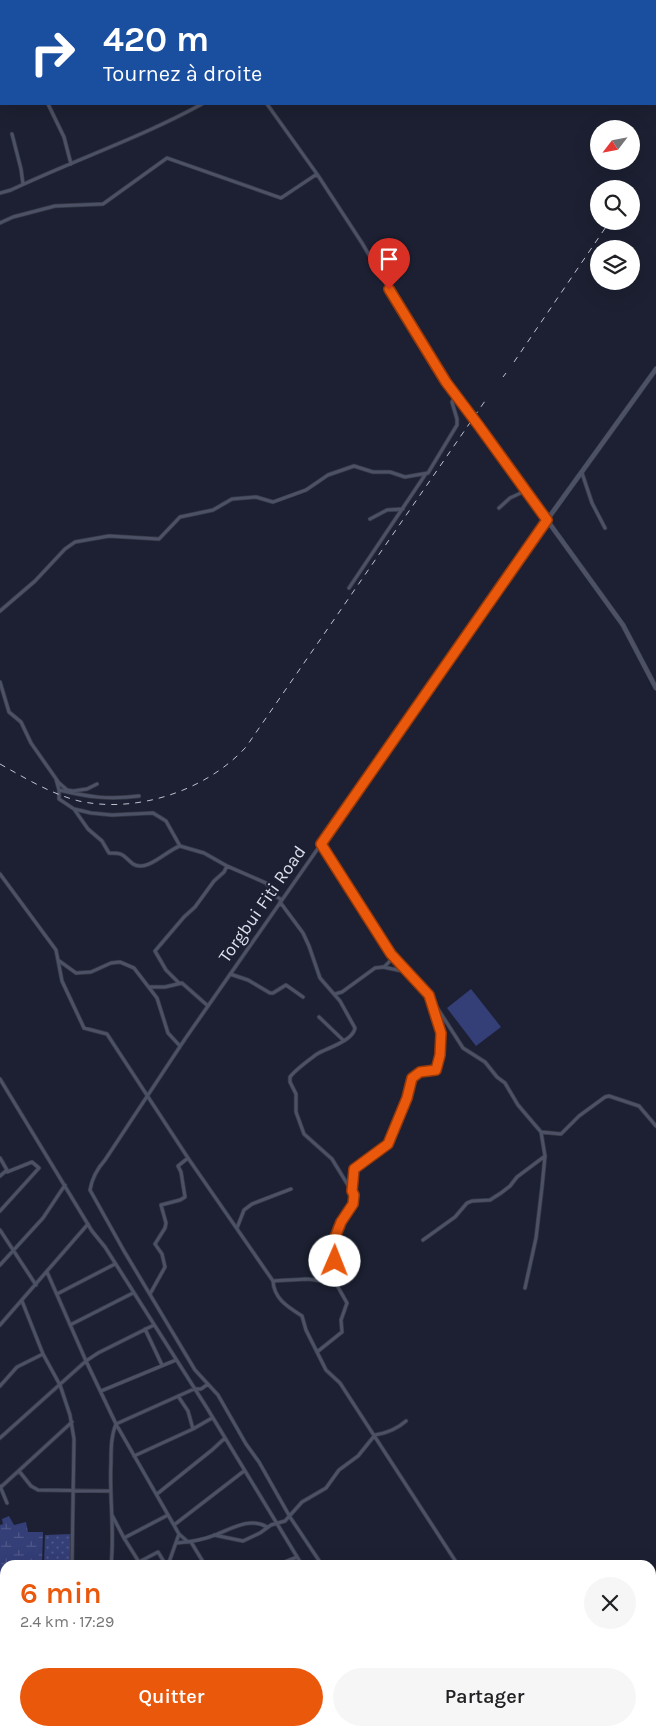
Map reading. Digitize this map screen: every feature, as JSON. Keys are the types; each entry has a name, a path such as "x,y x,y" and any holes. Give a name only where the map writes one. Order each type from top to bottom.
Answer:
{"street":[{"path":"48,105 64,137 71,164"},
{"path":"0,192 167,123 200,105"},
{"path":"268,105 318,174 362,243 417,336 456,395 622,626 656,688"},
{"path":"12,134 23,184"},
{"path":"0,223 13,217 55,206 103,204 167,158 281,198 318,174"},
{"name":"Torgbui Fiti Road","path":"319,1560 290,1517 218,1395 196,1370 150,1294 90,1190 92,1180 97,1169 105,1160 230,974 547,520 656,369"},
{"path":"349,588 436,461 457,425 458,419 452,402 456,395"},
{"path":"0,611 35,582 64,549 74,542 109,536 159,539 180,517 213,510 232,499 256,497 273,502 306,490 328,475 354,466 373,472 396,473 405,477 426,474"},
{"path":"582,472 592,503 605,528"},
{"path":"499,508 510,498 525,490"},
{"path":"370,519 387,510 403,509"},
{"path":"0,682 9,712 21,722 35,750 56,779 67,790 87,789 98,784"},
{"path":"56,779 59,799 74,809 112,815 153,813 166,821 180,846 204,853 227,866 266,883 303,933 310,946 320,978 340,1001 355,1028 351,1035 336,1046 318,1054 290,1077 290,1082 296,1094 296,1112 304,1134 332,1159 354,1195 353,1204 341,1222 334,1239 334,1278 347,1303 341,1320 342,1332 317,1352"},
{"path":"59,790 76,795 104,798 139,796"},
{"path":"74,809 88,829 102,841 109,852 126,856 135,865 146,866 180,846"},
{"path":"321,844 394,956 429,995 463,1048 484,1062 505,1083 518,1104 541,1132 545,1156 536,1238 525,1288"},
{"path":"208,1006 166,970 155,951 195,907 227,866"},
{"path":"0,874 56,950 62,981 84,1028 107,1034 148,1094 188,1158 273,1281 274,1290 284,1304 302,1316 306,1330 326,1370 340,1383 375,1434 455,1560"},
{"path":"385,967 394,956"},
{"path":"58,960 76,972 91,972 112,963 120,962 139,972 157,998 168,1033 180,1046"},
{"path":"334,994 342,992 375,968 385,967 408,972"},
{"path":"230,974 248,980 270,993 286,985 303,998"},
{"path":"149,987 165,987 179,983"},
{"path":"340,1001 342,992"},
{"path":"352,1191 354,1169 388,1144 391,1139 407,1098 412,1078 420,1072 436,1070 440,1055 441,1033 429,995"},
{"path":"320,1017 343,1040"},
{"path":"0,1079 88,1224 225,1438 299,1560"},
{"path":"541,1132 560,1134 579,1116 609,1096 639,1106 656,1126"},
{"path":"423,1240 455,1217 467,1203 490,1200 501,1193 517,1177 545,1156"},
{"path":"0,1158 7,1172"},
{"path":"150,1294 165,1267 162,1254 155,1244 166,1223 161,1205 183,1200 181,1172 178,1166 188,1158"},
{"path":"0,1176 32,1162 39,1168 0,1211"},
{"path":"0,1265 43,1218 65,1185"},
{"path":"237,1229 244,1210 252,1204 291,1189"},
{"path":"0,1325 88,1224"},
{"path":"0,1230 36,1285"},
{"path":"56,1294 115,1264"},
{"path":"47,1272 116,1424 179,1534 189,1542 202,1560"},
{"path":"273,1281 305,1279 329,1281 334,1278"},
{"path":"70,1325 133,1293"},
{"path":"22,1301 43,1354 60,1385 72,1422 74,1439 72,1560"},
{"path":"0,1438 86,1361 154,1325"},
{"path":"145,1329 162,1365"},
{"path":"0,1386 17,1367 43,1354"},
{"path":"101,1391 176,1360"},
{"path":"111,1560 112,1514 110,1491 112,1438 116,1424 194,1389 201,1389 208,1384"},
{"path":"178,1396 188,1411 193,1429"},
{"path":"134,1456 193,1429 212,1418"},
{"path":"375,1434 383,1434 406,1421"},
{"path":"7,1502 0,1487 72,1422"},
{"path":"214,1535 243,1541 260,1533 267,1527 285,1521 302,1502 326,1488 339,1470 358,1456 375,1434"},
{"path":"157,1494 225,1438"},
{"path":"19,1471 31,1486 38,1490 110,1491"},
{"path":"174,1525 244,1471"},
{"path":"112,1514 135,1560"},
{"path":"124,1538 168,1515"},
{"path":"176,1543 189,1542 214,1535 238,1524 259,1522 267,1527"},
{"path":"169,1560 179,1534"},
{"path":"143,1560 158,1552 164,1560"},
{"path":"290,1560 297,1557"}],"green space":[{"path":"471,989 501,1027 476,1046 447,1008"},
{"path":"9,1516 14,1525 26,1522 28,1532 43,1532 42,1560 0,1560 0,1525 3,1524 2,1519"},
{"path":"72,1534 70,1560 44,1560 45,1535"}],"railway":[{"path":"514,362 604,230"},
{"path":"503,377 506,373"},
{"path":"0,764 38,785 69,798 101,804 124,804 170,795 212,775 230,762 246,747 485,401"}],"route":[{"path":"335,1261 334,1239 341,1222 353,1204 352,1179 354,1169 388,1144 407,1098 409,1084 415,1074 436,1070 440,1055 441,1033 429,995 391,954 356,896 321,844 547,520 446,382 389,289"}]}
